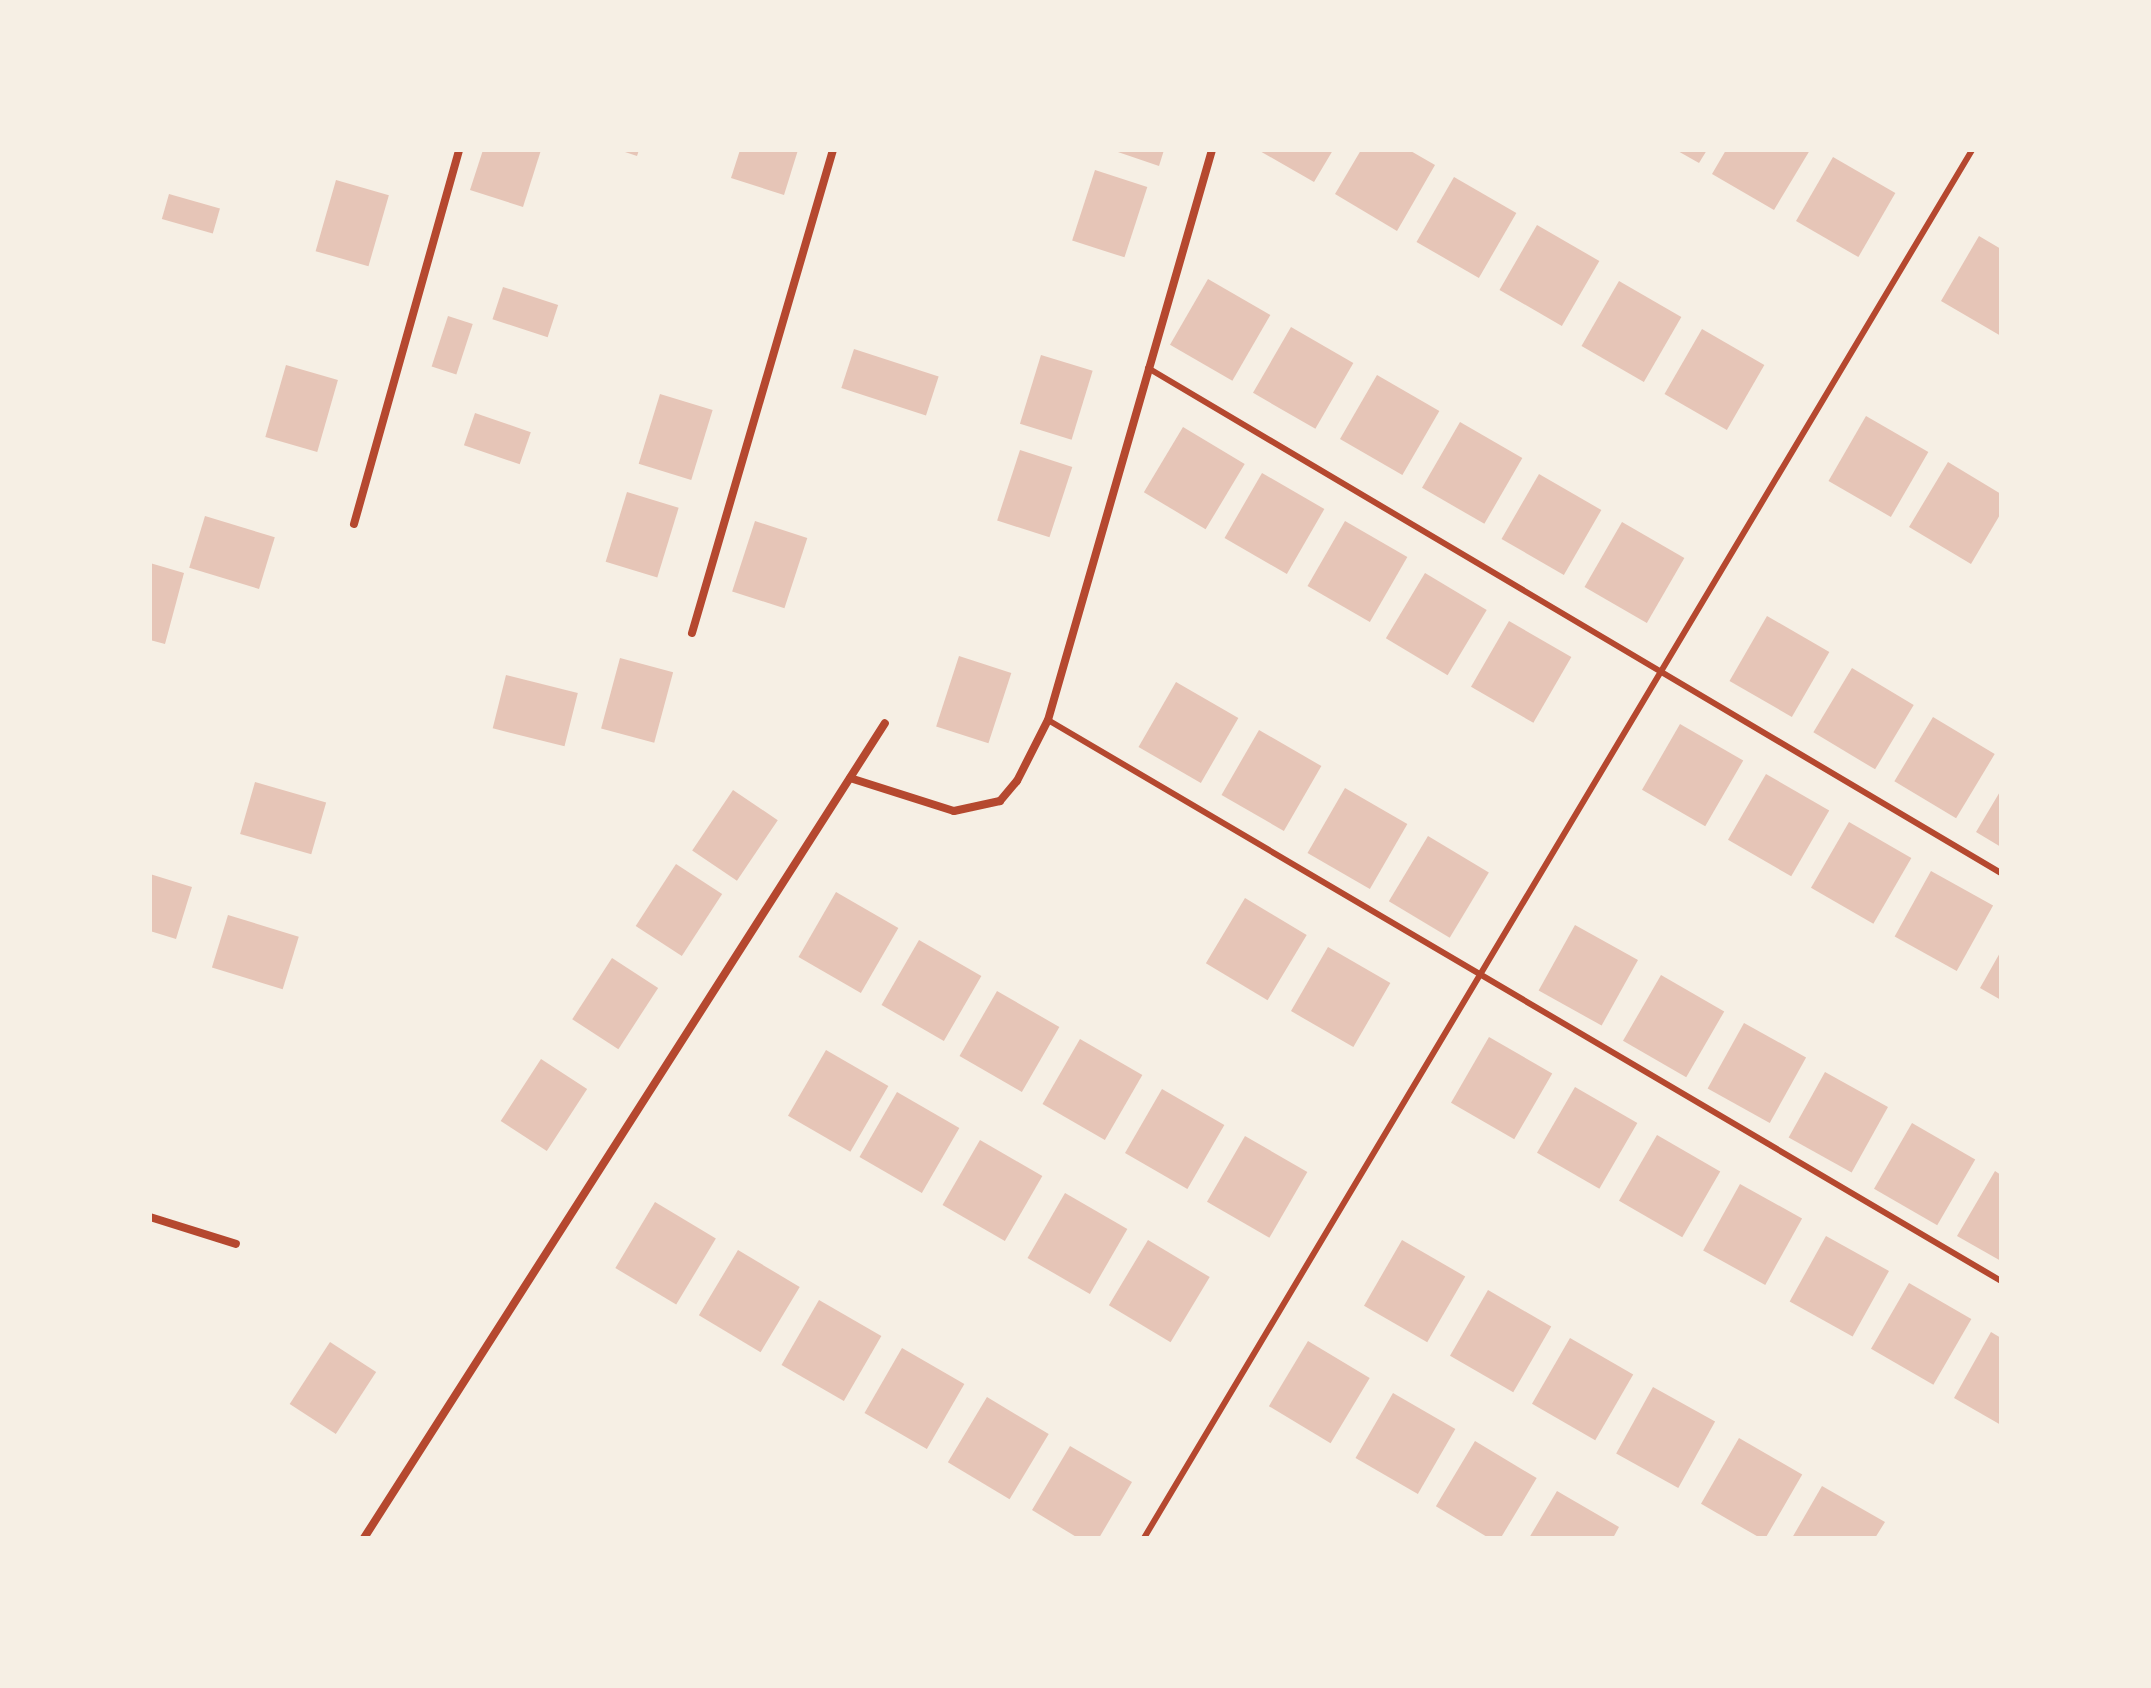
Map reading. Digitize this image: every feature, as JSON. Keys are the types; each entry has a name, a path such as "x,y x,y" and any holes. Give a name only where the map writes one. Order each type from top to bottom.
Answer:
{"street":[{"path":"354,524 459,150"},
{"path":"692,633 833,150"},
{"path":"850,778 954,811 1000,801 1048,720 1212,150"},
{"path":"364,1538 885,723"},
{"path":"150,1217 236,1244"}],"lane":[{"path":"1144,1538 1290,1284 1481,978 1665,674 1972,150"},
{"path":"1148,368 2001,873"},
{"path":"1048,720 1481,978 2001,1281"}],"building":[{"path":"483,150 541,150 523,207 470,190"},
{"path":"619,150 639,150 637,156"},
{"path":"740,150 798,150 784,195 731,178"},
{"path":"1112,150 1164,150 1159,166"},
{"path":"1258,150 1333,150 1314,182"},
{"path":"1361,150 1409,150 1435,165 1397,231 1335,194"},
{"path":"1676,150 1707,150 1699,163"},
{"path":"1726,150 1810,150 1774,210 1712,174"},
{"path":"1833,157 1895,193 1858,257 1796,221"},
{"path":"1095,170 1147,187 1124,257 1072,240"},
{"path":"1454,177 1516,213 1479,278 1416,242"},
{"path":"336,180 389,195 368,266 316,251"},
{"path":"169,194 220,209 213,234 162,219"},
{"path":"1537,225 1599,261 1562,326 1500,290"},
{"path":"1979,236 2001,249 2001,336 1941,301"},
{"path":"1208,279 1270,315 1232,381 1170,345"},
{"path":"1619,281 1681,317 1644,382 1582,346"},
{"path":"503,287 558,305 548,337 492,319"},
{"path":"448,316 473,324 456,374 432,366"},
{"path":"1291,327 1353,363 1315,429 1253,393"},
{"path":"1702,329 1764,365 1727,430 1664,394"},
{"path":"854,349 939,377 926,415 841,388"},
{"path":"1041,355 1093,371 1072,440 1020,424"},
{"path":"286,365 338,380 317,452 265,437"},
{"path":"1377,375 1439,411 1402,475 1340,439"},
{"path":"660,394 713,410 691,480 639,464"},
{"path":"475,413 531,432 520,464 464,445"},
{"path":"1866,416 1928,452 1891,517 1828,481"},
{"path":"1460,422 1522,458 1484,524 1422,488"},
{"path":"1183,427 1245,464 1206,529 1144,492"},
{"path":"1020,450 1072,467 1049,537 997,520"},
{"path":"1948,462 2001,494 2001,513 1971,564 1909,527"},
{"path":"1262,473 1324,509 1287,574 1224,538"},
{"path":"1539,474 1601,510 1564,575 1502,539"},
{"path":"627,492 679,508 657,578 606,562"},
{"path":"205,516 275,537 259,589 189,568"},
{"path":"755,521 807,538 784,608 732,591"},
{"path":"1345,521 1407,557 1370,622 1308,586"},
{"path":"1622,522 1684,558 1647,623 1584,587"},
{"path":"150,563 184,573 165,644 150,640"},
{"path":"1425,573 1487,610 1448,675 1386,638"},
{"path":"1767,616 1829,652 1792,717 1730,681"},
{"path":"1509,621 1571,657 1533,723 1471,687"},
{"path":"959,656 1011,673 988,743 936,726"},
{"path":"620,658 673,672 654,743 601,729"},
{"path":"1852,668 1914,705 1875,769 1813,732"},
{"path":"506,675 578,693 564,746 493,728"},
{"path":"1176,682 1238,718 1201,783 1138,747"},
{"path":"1933,717 1995,754 1956,818 1894,781"},
{"path":"1680,724 1743,760 1705,826 1642,790"},
{"path":"1259,730 1321,766 1284,831 1222,795"},
{"path":"1766,774 1829,810 1791,876 1728,840"},
{"path":"255,782 326,802 311,854 240,834"},
{"path":"1345,788 1407,824 1370,889 1308,853"},
{"path":"733,790 778,820 737,881 692,851"},
{"path":"2001,790 2001,847 1976,832"},
{"path":"1849,822 1911,858 1873,924 1811,888"},
{"path":"1428,836 1489,873 1450,938 1389,901"},
{"path":"676,864 722,894 682,956 636,926"},
{"path":"1931,871 1993,905 1957,971 1895,937"},
{"path":"150,874 192,887 176,939 150,931"},
{"path":"836,892 898,928 861,993 798,957"},
{"path":"1245,898 1307,935 1268,1000 1206,963"},
{"path":"228,915 299,937 283,989 212,968"},
{"path":"1575,925 1638,960 1602,1026 1539,991"},
{"path":"919,940 981,976 944,1041 882,1005"},
{"path":"1328,947 1390,983 1353,1047 1291,1011"},
{"path":"2001,951 2001,1000 1980,988"},
{"path":"612,958 658,988 618,1049 572,1019"},
{"path":"1661,975 1724,1012 1686,1077 1623,1041"},
{"path":"997,991 1059,1027 1022,1092 960,1056"},
{"path":"1744,1023 1806,1057 1770,1123 1708,1089"},
{"path":"1489,1037 1552,1074 1514,1139 1451,1103"},
{"path":"1080,1039 1142,1075 1105,1140 1042,1104"},
{"path":"826,1050 888,1086 850,1152 788,1116"},
{"path":"541,1059 587,1089 547,1151 501,1121"},
{"path":"1825,1072 1888,1107 1852,1173 1789,1138"},
{"path":"1575,1087 1637,1123 1599,1189 1537,1153"},
{"path":"1162,1089 1224,1125 1187,1189 1125,1153"},
{"path":"897,1092 959,1128 922,1193 860,1157"},
{"path":"1912,1123 1975,1160 1937,1225 1874,1189"},
{"path":"1657,1135 1720,1172 1682,1237 1619,1201"},
{"path":"1245,1136 1307,1172 1269,1238 1207,1202"},
{"path":"980,1140 1042,1176 1005,1241 942,1205"},
{"path":"1995,1171 2001,1175 2001,1261 1957,1236"},
{"path":"1740,1184 1802,1218 1765,1285 1703,1250"},
{"path":"1065,1193 1127,1229 1090,1294 1028,1258"},
{"path":"655,1202 716,1239 676,1305 615,1268"},
{"path":"1826,1236 1889,1271 1853,1337 1790,1302"},
{"path":"1148,1240 1210,1277 1171,1342 1109,1305"},
{"path":"1402,1240 1465,1276 1427,1342 1364,1306"},
{"path":"738,1250 800,1287 761,1352 699,1315"},
{"path":"1909,1283 1971,1319 1933,1385 1871,1349"},
{"path":"1488,1290 1551,1326 1513,1392 1450,1356"},
{"path":"819,1300 881,1336 844,1401 782,1365"},
{"path":"1991,1332 2001,1338 2001,1425 1954,1398"},
{"path":"1570,1338 1633,1374 1595,1440 1532,1404"},
{"path":"1308,1341 1370,1378 1331,1443 1269,1406"},
{"path":"330,1342 376,1372 336,1434 290,1404"},
{"path":"902,1348 964,1384 927,1449 864,1413"},
{"path":"1653,1387 1715,1421 1678,1488 1616,1453"},
{"path":"1393,1393 1455,1429 1418,1494 1356,1458"},
{"path":"987,1397 1049,1434 1010,1499 948,1462"},
{"path":"1739,1438 1802,1474 1766,1538 1760,1538 1701,1504"},
{"path":"1475,1441 1537,1478 1501,1538 1489,1538 1436,1506"},
{"path":"1070,1446 1132,1482 1099,1538 1078,1538 1032,1510"},
{"path":"1822,1486 1885,1522 1875,1538 1792,1538"},
{"path":"1557,1491 1619,1527 1613,1538 1529,1538"}]}
